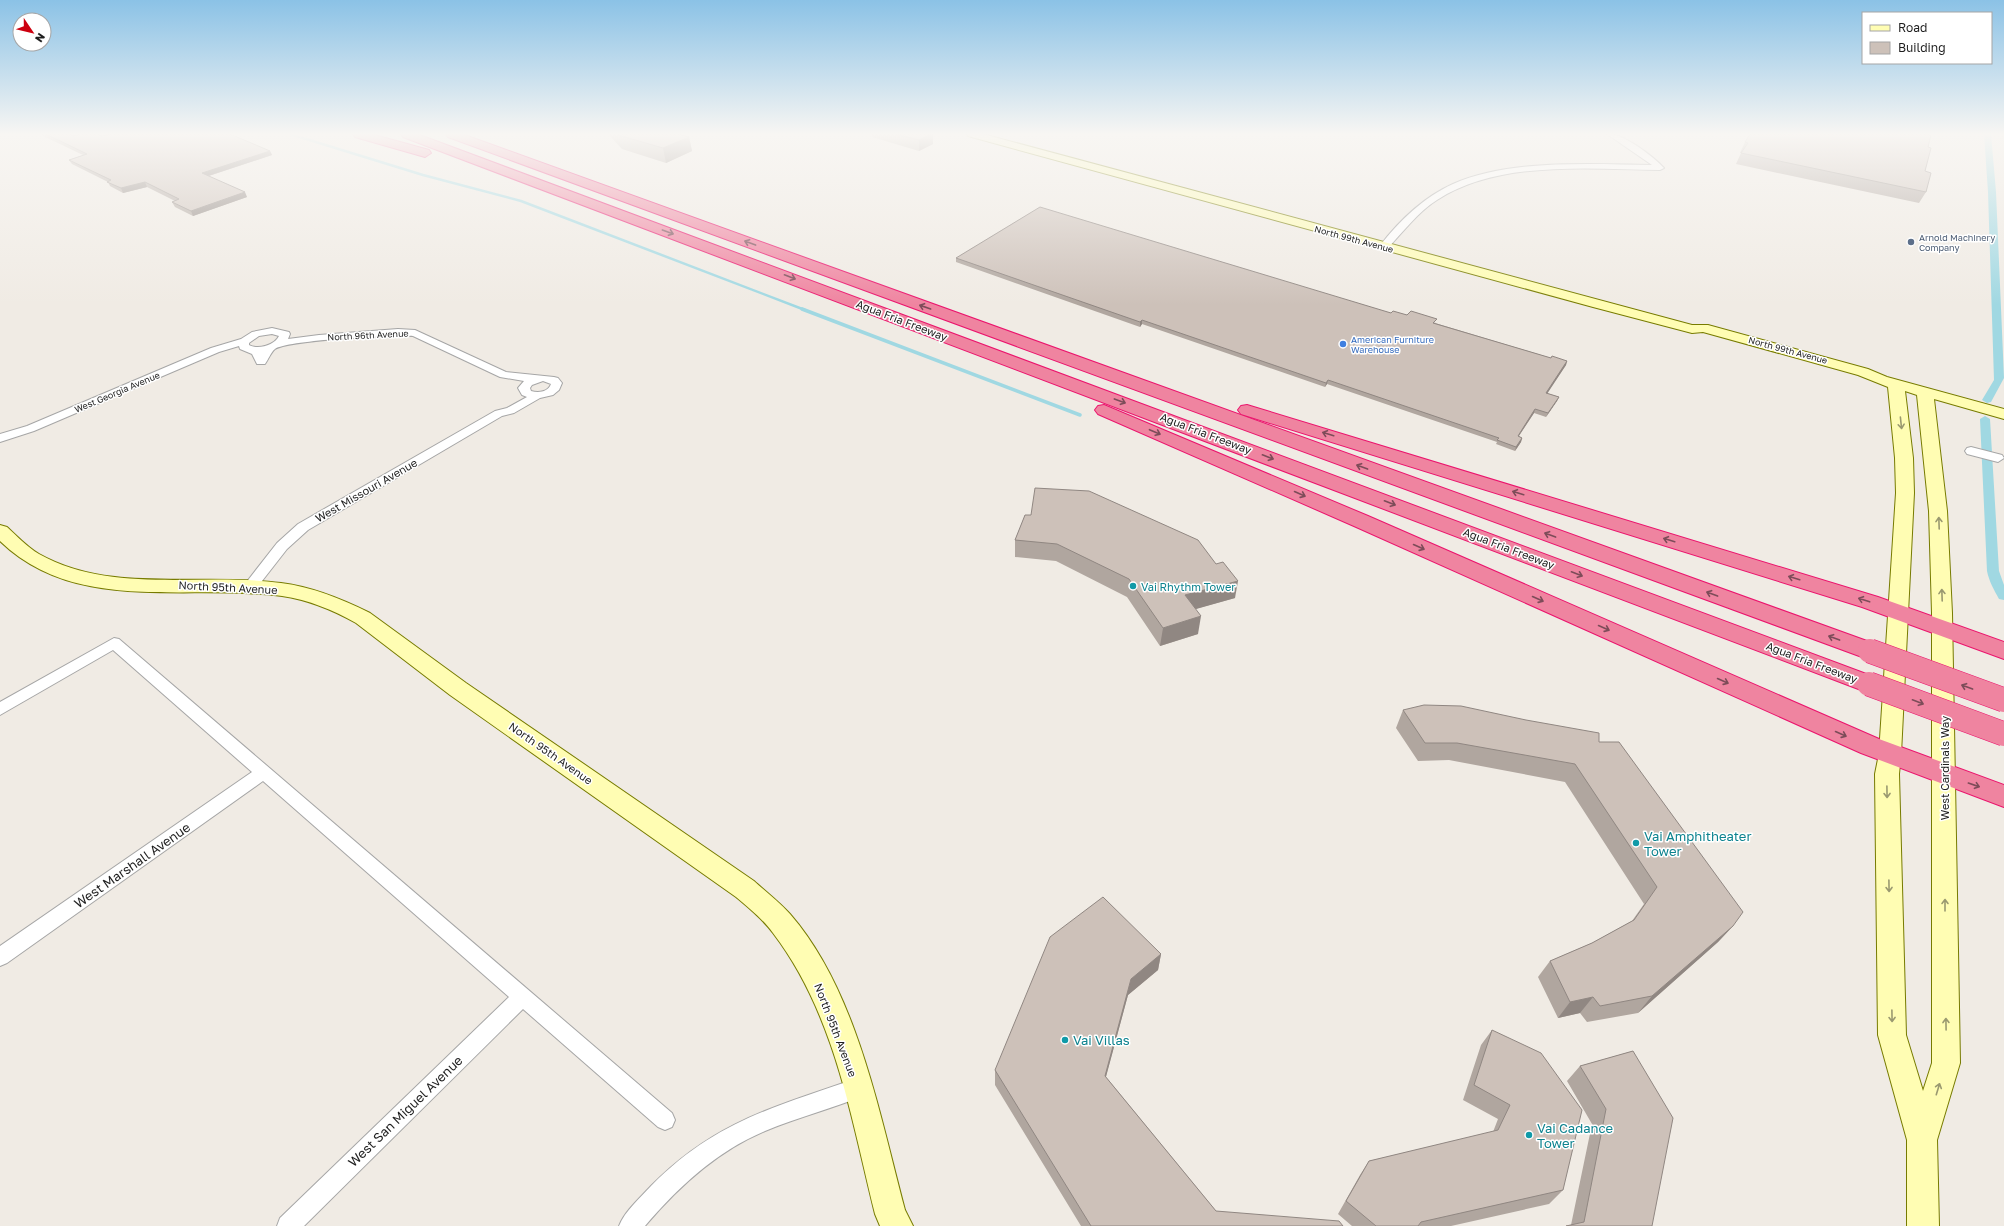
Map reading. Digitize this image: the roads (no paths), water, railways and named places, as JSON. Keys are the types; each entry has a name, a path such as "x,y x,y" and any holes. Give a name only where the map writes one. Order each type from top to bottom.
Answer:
{"highway":[{"path":"542,191 631,219"},
{"name":"Agua Fria Freeway","path":"558,191 2004,734"},
{"name":"Agua Fria Freeway","path":"608,191 2004,700"},
{"path":"622,191 654,208"},
{"path":"962,320 1056,348 1126,372 1898,612 2004,651"},
{"path":"941,335 1110,413 1368,524 1870,746 1944,775 2004,796"}],"main road":[{"name":"North 99th Avenue","path":"1183,191 1384,247 1692,329 1703,328 1793,351 1863,372 1925,393 1999,413"},
{"path":"1889,382 1904,458 1905,492 1890,754"},
{"name":"West Cardinals Way","path":"1922,1140 1946,1063 1943,628 1938,511 1925,393"},
{"name":"North 95th Avenue","path":"0,531 31,558 70,574 119,583 273,588 308,594 334,603 363,618 458,688 745,889 782,924 812,969 827,1000 858,1088 889,1207 897,1226"},
{"name":"West Cardinals Way","path":"1890,754 1887,774 1892,1035 1922,1140 1923,1226"}],"street":[{"path":"1384,247 1435,197 1449,191"},
{"name":"North 96th Avenue","path":"248,347 253,335 266,331 319,338"},
{"path":"248,347 257,352 258,358 261,362 266,356 266,351 285,337 282,332"},
{"name":"North 96th Avenue","path":"274,346 319,338 398,332 415,334 504,375 537,379 551,378 557,384 551,391 538,395 525,391 506,381 504,375"},
{"name":"West Georgia Avenue","path":"0,438 15,432 30,429 204,356 248,347"},
{"name":"West Missouri Avenue","path":"499,414 504,407 525,391 528,383 537,379"},
{"name":"West Missouri Avenue","path":"250,587 282,546 303,527 499,414 510,410 538,395"},
{"name":"West Georgia Avenue","path":"0,446 24,436 30,429"},
{"path":"1974,452 1998,458"},
{"path":"0,709 114,643 665,1120"},
{"name":"West Marshall Avenue","path":"0,957 264,772"},
{"name":"West San Miguel Avenue","path":"288,1226 523,996"},
{"path":"630,1226 696,1161 729,1138 767,1120 858,1088"}],"waterway":[{"path":"484,191 521,201 805,310"},
{"path":"1987,400 1999,380 1992,191"},
{"path":"802,309 1080,415"},
{"path":"1985,419 1993,571 1995,580 2004,596"}],"place":[{"name":"Arnold Machinery Company","path":"1911,242"},
{"name":"American Furniture Warehouse","path":"1343,344"},
{"name":"Vai Rhythm Tower","path":"1133,586"},
{"name":"Vai Amphitheater Tower","path":"1636,843"},
{"name":"Vai Villas","path":"1065,1040"},
{"name":"Vai Cadance Tower","path":"1529,1135"}]}
